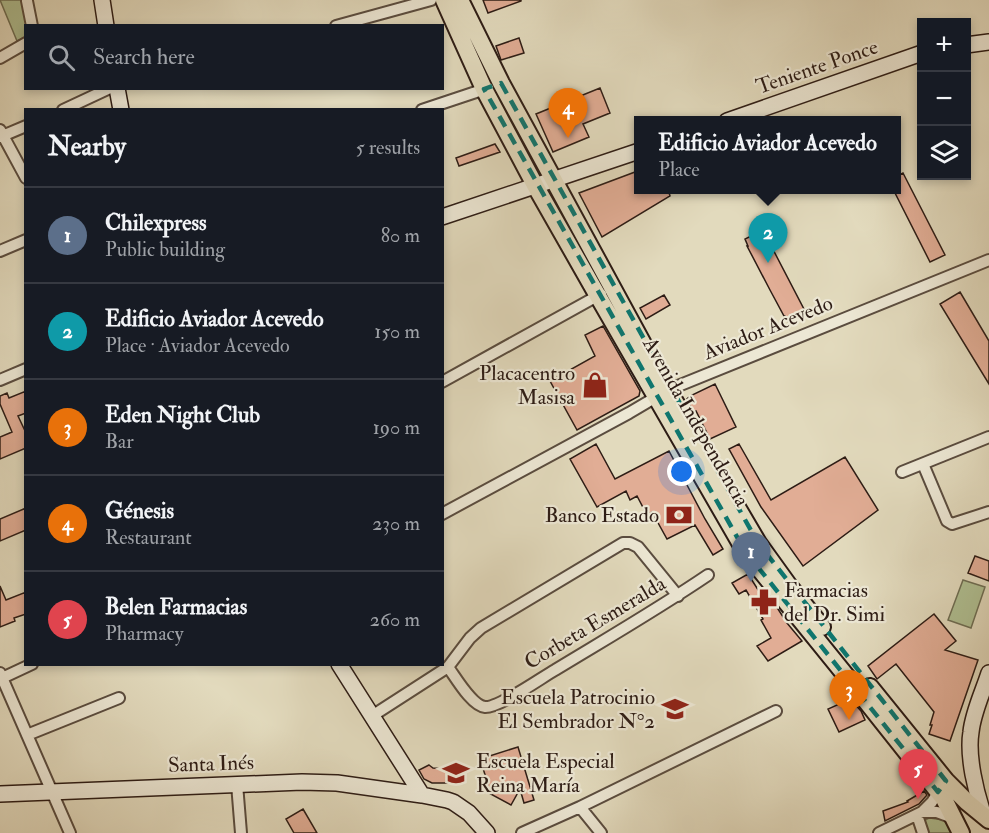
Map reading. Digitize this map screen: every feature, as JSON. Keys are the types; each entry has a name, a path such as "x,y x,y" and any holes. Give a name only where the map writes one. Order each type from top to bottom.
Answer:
{"main road":[{"name":"Avenida Independencia","path":"444,0 484,89 536,187 605,292"},
{"name":"Avenida Independencia","path":"460,0 553,181 605,292 662,394 752,534 942,786 986,818"},
{"name":"Avenida Independencia","path":"942,786 944,799 957,826"}],"street":[{"path":"102,0 106,24"},
{"path":"343,24 431,0"},
{"path":"27,1 32,24"},
{"path":"971,44 989,42"},
{"path":"0,58 24,44"},
{"name":"Teniente Ponce","path":"739,116 917,54"},
{"path":"428,108 501,83"},
{"path":"67,108 106,90"},
{"path":"117,90 121,108"},
{"path":"24,127 1,134 24,174"},
{"path":"444,216 634,153"},
{"path":"0,251 24,241"},
{"name":"Aviador Acevedo","path":"444,513 662,394 989,260"},
{"path":"444,381 605,292"},
{"path":"0,379 24,370"},
{"path":"902,472 989,437"},
{"path":"923,464 947,521 952,524 989,512"},
{"path":"372,716 448,667 470,638 481,628 620,545 630,543 638,547 678,596"},
{"name":"Corbeta Esmeralda","path":"448,667 474,702 483,706 491,706 678,596 708,575"},
{"path":"27,666 1,677 70,833"},
{"path":"340,666 422,795"},
{"path":"986,818 974,776 970,739 972,723 989,674"},
{"path":"27,735 119,698"},
{"path":"522,833 776,711"},
{"name":"Santa Inés","path":"0,794 317,782 422,795 453,802 469,813 487,833"},
{"path":"237,784 241,833"},
{"path":"879,833 919,814 932,802 942,786"},
{"path":"580,807 601,833"},
{"path":"919,814 937,812 957,826"},
{"path":"919,814 923,833"}],"highlighted area":[{"path":"501,83 758,543 946,781 938,792 745,551 484,89"}],"green space":[{"path":"0,0 27,0 28,24 24,24 24,38 17,41"},
{"path":"963,580 985,587 971,628 948,620"},
{"path":"929,818 945,821 955,833 925,833 925,820"}],"building":[{"path":"483,0 521,0 521,1 488,13"},
{"path":"519,38 524,53 501,60 496,46"},
{"path":"600,88 610,113 583,124 589,137 553,152 536,114"},
{"path":"495,144 500,152 459,166 456,158"},
{"path":"634,172 634,194 669,194 670,196 602,237 579,193"},
{"path":"903,173 945,255 930,262 896,194 901,194 901,174"},
{"path":"761,231 764,237 766,236 806,313 789,323 747,246 745,239"},
{"path":"960,292 989,341 989,384 940,304"},
{"path":"664,295 670,305 646,319 640,308"},
{"name":"Placacentro Masisa","path":"603,326 640,391 639,396 577,430 550,381 595,356 585,335"},
{"path":"715,384 736,427 710,439 696,411 693,412 687,399"},
{"path":"24,392 24,414 18,416 24,429 24,449 0,459 0,437 12,432 0,404 0,396 7,393 9,398"},
{"path":"596,444 615,479 669,451 723,549 713,555 695,525 667,539 652,512 647,515 637,496 630,500 626,491 597,507 570,459"},
{"path":"739,444 771,500 845,457 878,510 803,566 761,507 729,449"},
{"path":"24,509 24,531 0,541 0,519"},
{"path":"975,556 989,561 989,581 968,573"},
{"path":"748,574 762,596 766,594 802,641 768,661 757,646 771,638 761,620 763,619 746,590 739,594 732,583"},
{"path":"0,586 6,600 24,593 24,615 0,627"},
{"path":"934,614 956,641 945,650 978,660 950,741 929,734 934,712 896,664 877,679 868,666"},
{"path":"848,700 852,701 861,711 865,720 839,732 828,709"},
{"path":"518,747 534,800 524,803 520,789 511,805 485,791 488,784 480,759"},
{"path":"429,765 433,768 448,769 448,783 432,783 424,779 419,770"},
{"path":"924,791 927,795 919,804 885,821 883,811 908,802"},
{"path":"303,809 317,833 294,833 286,819"}],"place":[{"name":"Génesis","path":"568,138"},
{"name":"Edificio Aviador Acevedo","path":"768,263"},
{"name":"Placacentro Masisa","path":"595,385"},
{"name":"Banco Estado","path":"679,515"},
{"name":"Chilexpress","path":"751,582"},
{"name":"Farmacias del Dr. Simi","path":"764,602"},
{"name":"Escuela Patrocinio El Sembrador N°2","path":"675,709"},
{"name":"Eden Night Club","path":"849,720"},
{"name":"Escuela Especial Reina María","path":"456,773"},
{"name":"Belen Farmacias","path":"918,799"}]}
